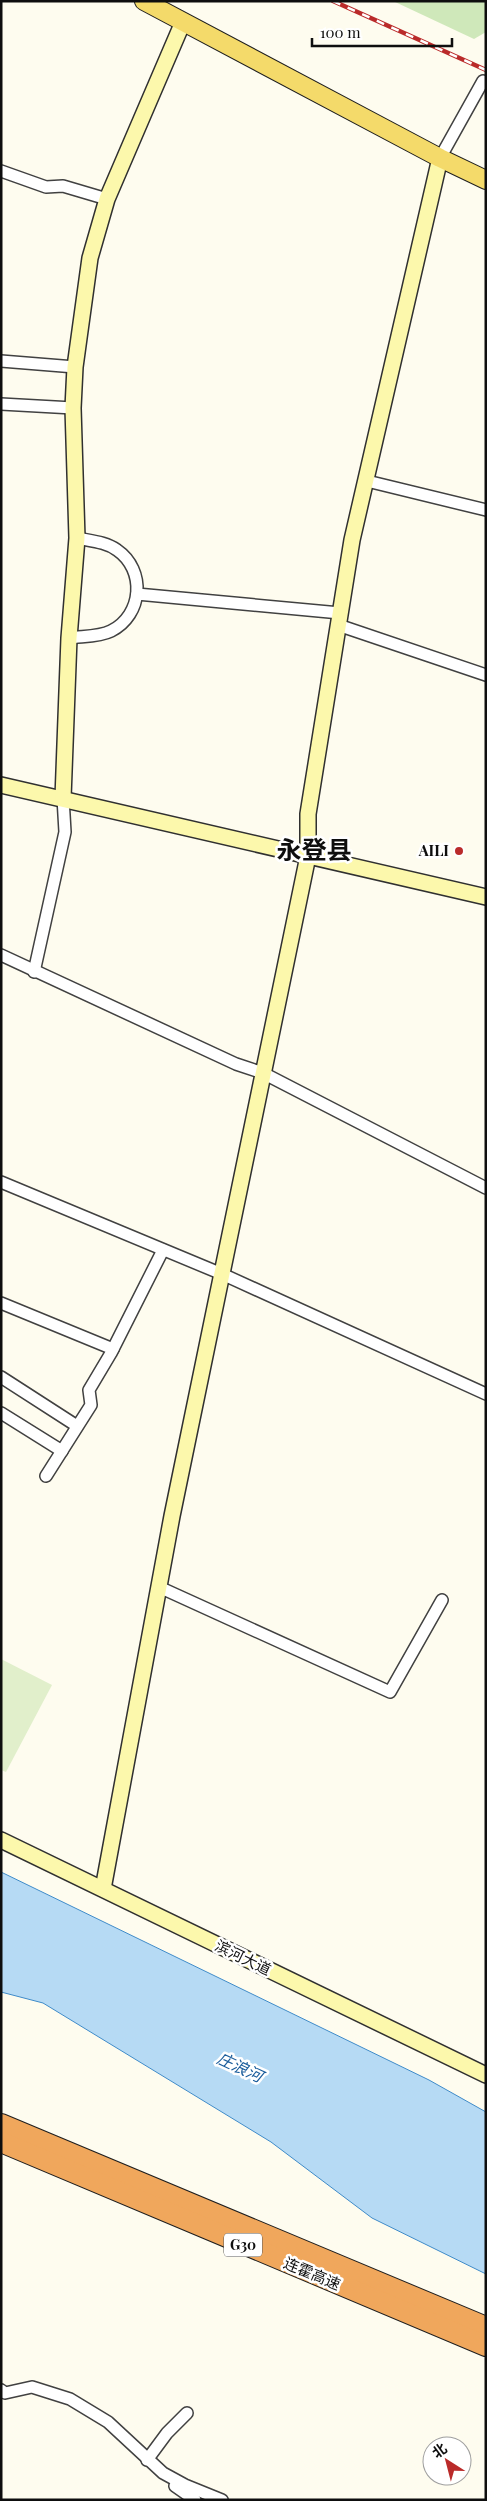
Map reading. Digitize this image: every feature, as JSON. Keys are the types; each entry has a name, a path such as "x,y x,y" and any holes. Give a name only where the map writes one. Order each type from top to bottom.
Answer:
{"highway":[{"name":"连霍高速","path":"1,2124 486,2327"},
{"name":"连霍高速","path":"1,2142 486,2346"}],"main road":[{"path":"144,1 440,158 486,180"}],"street":[{"path":"34,972 66,832 63,798 69,638 77,538 73,408 76,367 90,258 107,199 183,22"},
{"path":"103,1889 159,1587 308,856 308,814 352,540 440,158 483,81"},
{"path":"1,171 46,187 63,186 107,199"},
{"path":"1,360 76,367"},
{"path":"1,404 73,408"},
{"path":"367,481 486,510"},
{"path":"69,638 103,634 117,627 128,616 137,594 134,572 122,554 103,543 77,538"},
{"path":"137,594 339,619 486,675"},
{"path":"1,785 486,897"},
{"path":"1,955 34,972 236,1064 263,1072 486,1188"},
{"path":"1,1182 222,1274 486,1394"},
{"path":"46,1476 90,1405 89,1390 113,1349 163,1250"},
{"path":"1,1303 113,1349"},
{"path":"1,1377 77,1426"},
{"path":"1,1413 62,1451"},
{"path":"159,1587 390,1692 442,1600"},
{"name":"滨河大道","path":"1,1840 486,2075"},
{"path":"1,2390 6,2393 32,2387 70,2399 108,2422 147,2460 174,2480 222,2500"},
{"path":"147,2460 167,2433 187,2412"},
{"path":"147,2460 156,2472 195,2500"}],"green space":[{"path":"393,1 486,1 486,32 474,39"},
{"path":"1,1659 52,1685 6,1772 1,1770"}],"water":[{"name":"庄浪河","path":"1,1872 429,2080 486,2112 486,2274 372,2218 271,2142 43,2003 1,1992"}],"railway":[{"path":"333,1 486,70"}],"place":[{"name":"AILI","path":"459,851"}],"district":[{"name":"永登县","path":"314,850"}]}
